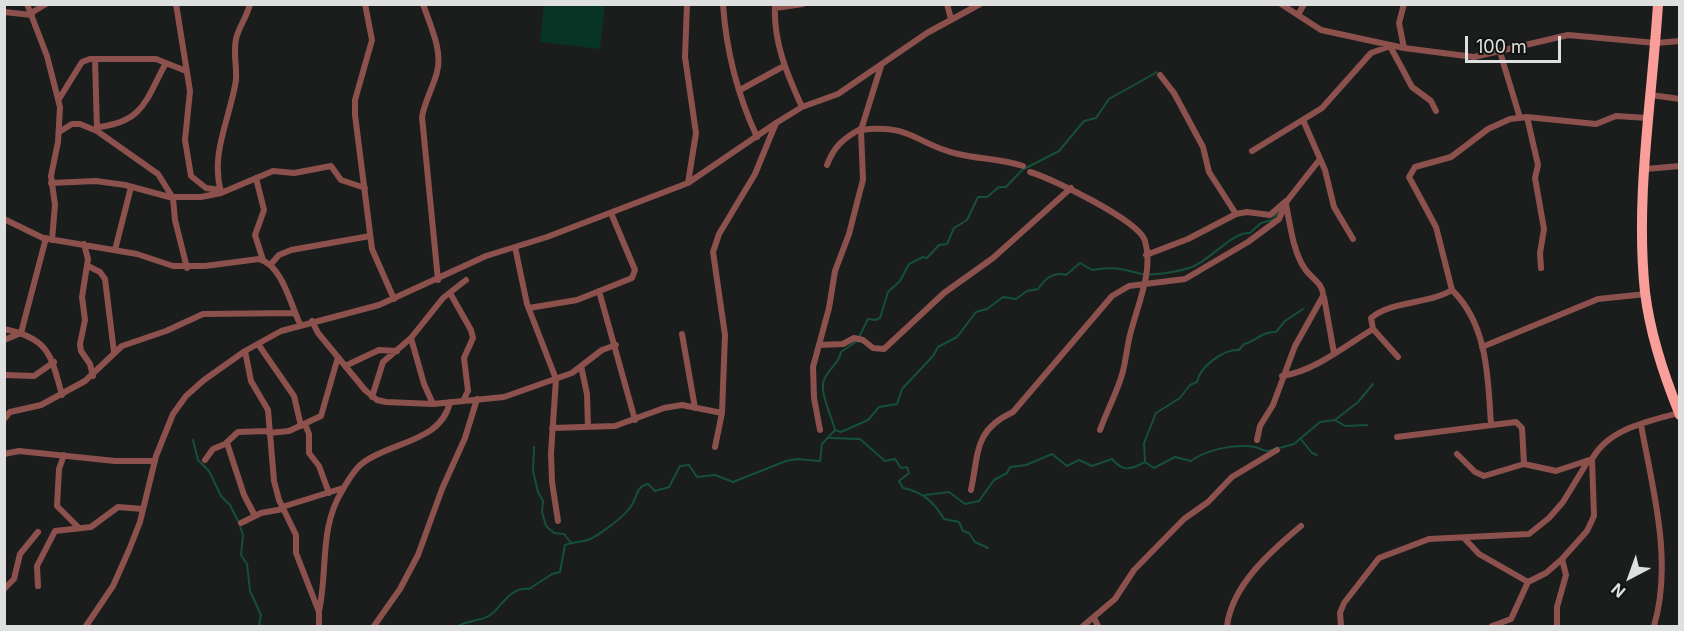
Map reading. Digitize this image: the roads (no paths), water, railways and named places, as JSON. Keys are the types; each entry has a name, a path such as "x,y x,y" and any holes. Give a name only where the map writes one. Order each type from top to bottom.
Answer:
{"highway":[{"path":"1658,4 1642,227 1646,294 1657,351 1679,414"}],"street":[{"path":"21,333 49,239 55,205 51,183 59,132 59,99 27,4"},
{"path":"4,12 31,14 46,4"},
{"path":"176,4 190,96 185,140 191,176 207,188 221,191"},
{"path":"221,191 217,155 228,124 236,81 236,42 250,4"},
{"path":"365,4 372,40 355,110 372,249 394,299"},
{"path":"423,4 438,53 437,72 424,103 422,117 438,280"},
{"path":"687,4 685,57 696,133 688,183"},
{"path":"723,4 728,41 740,90 757,137"},
{"path":"802,107 784,66 774,24 775,6 803,4"},
{"path":"947,4 951,19"},
{"path":"86,627 121,570 143,509 155,461 173,414 186,396 245,351 300,324 394,299 486,256 611,213 688,183 802,107 838,94 951,19 980,4"},
{"path":"1281,4 1321,30 1390,46 1474,57 1568,35 1656,43 1680,41"},
{"path":"1298,15 1304,4"},
{"path":"1404,4 1399,23 1404,48"},
{"path":"1390,46 1408,82 1431,101 1436,111"},
{"path":"1252,151 1322,108 1371,53 1390,46"},
{"path":"1500,52 1538,165 1535,178 1544,229 1540,268"},
{"path":"59,99 82,62 96,59 142,57 186,71"},
{"path":"96,59 97,129 127,155 154,170 173,197 177,227 187,268"},
{"path":"59,132 72,124 97,129 117,124 140,111 151,97 166,63"},
{"path":"740,90 784,66"},
{"path":"820,430 813,367 835,271 849,234 862,180 861,129 882,66"},
{"path":"1160,75 1174,93 1203,147 1209,172 1236,214"},
{"path":"1651,96 1680,99"},
{"path":"1491,425 1487,367 1473,315 1452,290 1436,227 1412,184 1410,172 1415,166 1451,157 1488,129 1510,119 1596,124 1616,116 1649,118"},
{"path":"1303,120 1320,159 1334,207 1353,239"},
{"path":"715,447 722,413 725,335 713,252 719,234 755,174 776,123"},
{"path":"827,165 835,148 845,137 861,129 879,128 902,130 958,154 1023,166"},
{"path":"971,490 978,448 986,429 998,419 1013,412 1117,292 1129,286 1177,280 1196,274 1275,224 1286,202 1320,159"},
{"path":"51,183 96,181 173,197 201,197 273,171 294,173 331,166 341,180 365,188"},
{"path":"1646,169 1680,166"},
{"path":"1030,172 1071,188 1141,233 1146,241 1143,284 1126,348 1123,372 1100,430"},
{"path":"256,178 264,210 255,235 263,260"},
{"path":"116,250 131,187"},
{"path":"819,345 843,344 854,338 864,340 873,348 884,349 944,293 993,258 1071,188"},
{"path":"1146,255 1188,239 1236,214 1247,212 1267,216 1286,202"},
{"path":"1286,202 1298,255 1304,267 1322,288 1334,353"},
{"path":"529,308 577,300 632,278 635,270 611,213"},
{"path":"4,219 49,239 116,250 187,268 263,260 271,264 300,324"},
{"path":"271,264 279,255 291,250 370,236"},
{"path":"84,244 88,266 82,297 85,320 80,344 93,376"},
{"path":"515,247 529,308 556,379 552,428 552,482 558,521"},
{"path":"88,266 100,272 105,279 114,352"},
{"path":"372,397 382,363 411,338 450,293 466,280"},
{"path":"1398,357 1373,329 1371,318 1376,314 1452,290"},
{"path":"599,291 616,345 635,420"},
{"path":"450,293 471,330 473,338 465,358 468,391 462,401"},
{"path":"1482,347 1598,299 1646,294"},
{"path":"1257,440 1260,426 1273,405 1294,346 1323,296"},
{"path":"5,418 10,412 41,405 62,395 93,376 114,352 141,338 166,331 203,314 295,313"},
{"path":"312,321 318,333 372,397 386,402 433,404 504,397 556,379 581,366 602,350 616,345"},
{"path":"4,329 36,339 54,362 62,395"},
{"path":"1282,376 1296,374 1373,329"},
{"path":"4,340 21,333"},
{"path":"682,334 695,408"},
{"path":"411,338 424,384 433,404"},
{"path":"258,344 294,396 303,425 309,434 309,453 320,466 329,493"},
{"path":"345,366 379,350 397,351"},
{"path":"245,351 251,381 268,410 268,432 274,481 282,508 296,535 296,553 319,612"},
{"path":"205,460 213,449 227,443 238,432 283,433 303,425 322,413 338,357"},
{"path":"4,375 34,376 54,362"},
{"path":"581,366 587,394 588,427"},
{"path":"374,627 400,589 417,555 442,489 465,438 477,399"},
{"path":"320,627 319,612 328,523 344,488 365,461 414,438 430,434 446,417 450,402"},
{"path":"552,428 615,426 664,408 682,405 722,413"},
{"path":"1341,627 1340,613 1344,603 1379,558 1430,539 1529,534 1549,518 1563,502 1590,460 1615,434 1679,414"},
{"path":"1397,437 1520,423 1524,464"},
{"path":"1641,424 1658,519 1662,567 1662,601 1654,627"},
{"path":"227,443 244,495 255,516"},
{"path":"1083,627 1115,599 1134,570 1184,519 1208,502 1232,477 1277,450"},
{"path":"4,454 18,452 64,455 93,460 155,461"},
{"path":"1457,454 1479,476 1524,464 1556,471 1590,460"},
{"path":"64,455 59,469 57,506 79,528"},
{"path":"1492,627 1510,619 1528,582 1546,573 1579,543 1594,516 1590,460"},
{"path":"241,523 255,516 344,488"},
{"path":"38,586 37,566 55,531 91,527 118,507 143,509"},
{"path":"1227,627 1233,605 1240,591 1273,551 1301,526"},
{"path":"4,589 14,579 20,554 38,532"},
{"path":"1464,538 1479,554 1528,582"},
{"path":"1557,627 1557,607 1566,575 1562,559"},
{"path":"1094,618 1098,627"}],"waterway":[{"path":"458,626 490,615 514,592 529,589 552,574 560,572 565,545 588,540 610,526 629,509 638,491 644,485 648,484 655,491 669,487 680,466 689,465 697,477 715,475 733,482 786,461 797,459 820,461 822,444 835,430 824,398 824,380 841,352 857,341 868,319 880,318 888,292 900,281 909,264 923,257 927,258 939,245 947,244 954,228 967,220 978,197 987,197 999,187 1006,187 1022,170 1059,151 1084,121 1096,118 1109,99 1157,72"},
{"path":"835,430 841,432 868,420 879,407 897,404 902,389 933,356 938,347 957,337 976,312 987,309 1003,297 1016,299 1027,291 1038,289 1053,275 1066,275 1080,263 1092,270 1105,268 1142,274 1187,269 1206,259 1228,241 1250,233 1261,223 1272,220 1278,212"},
{"path":"1145,462 1144,443 1156,413 1180,398 1190,385 1197,382 1203,370 1220,355 1239,350 1244,344 1276,332 1285,321 1303,309"},
{"path":"1145,462 1154,468 1175,457 1191,461 1205,453 1222,448 1247,446 1268,451 1294,444 1320,422 1335,420 1358,402 1373,384"},
{"path":"1335,420 1345,426 1367,425"},
{"path":"830,438 860,439 885,461 895,459 901,468 907,467 909,473 899,481 903,488 927,499 944,519 959,522 963,531 969,533 975,542 988,548"},
{"path":"1300,438 1312,453 1317,455"},
{"path":"193,440 198,460 209,471 221,496 230,505 239,523 243,535 241,555 247,564 250,591 261,615 259,626"},
{"path":"534,447 533,471 538,492 543,501 542,512 546,526 554,533 564,534 571,543"},
{"path":"925,495 949,492 965,504 979,501 994,480 1007,473 1010,467 1026,465 1052,454 1067,466 1079,460 1092,466 1112,459 1123,468 1135,467 1145,462"}]}
